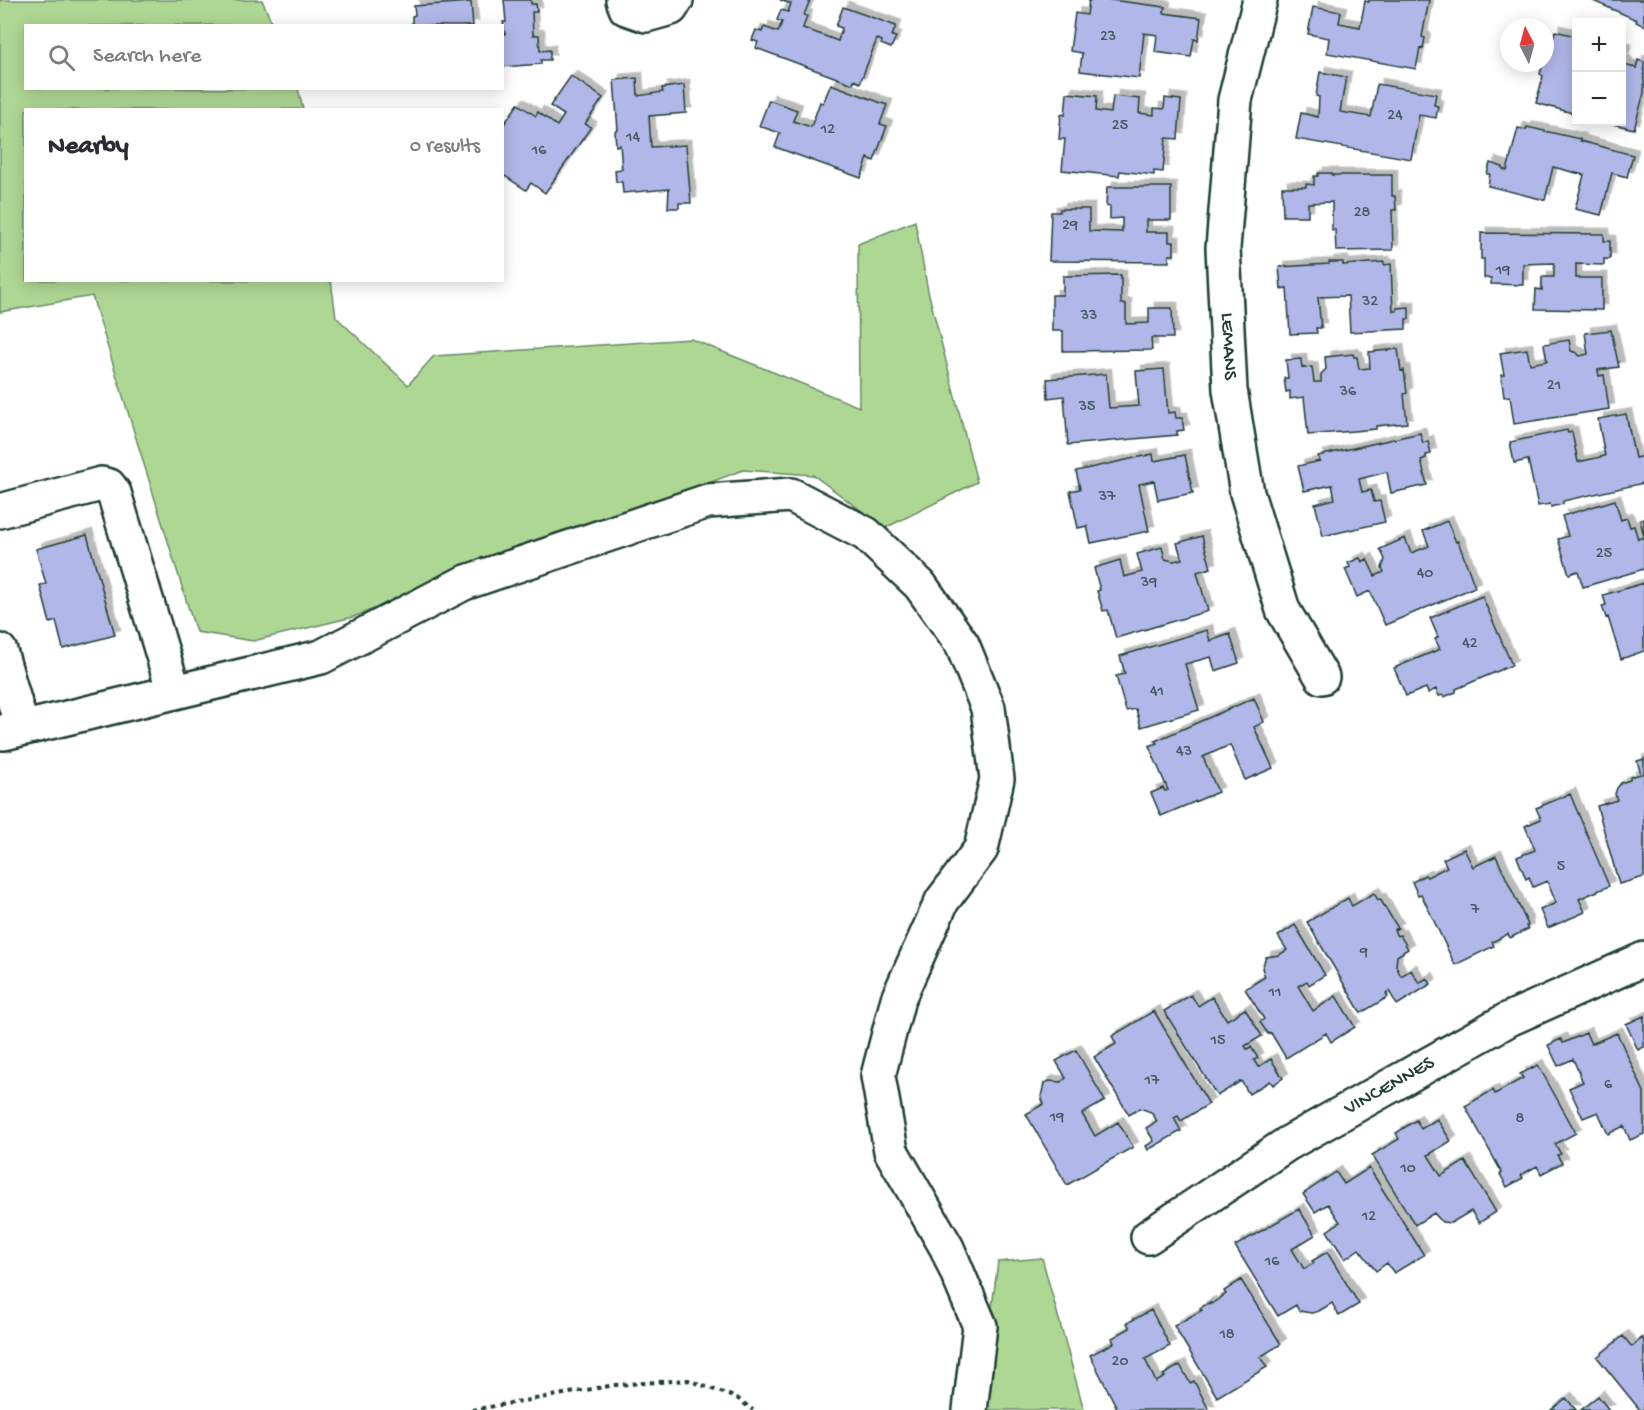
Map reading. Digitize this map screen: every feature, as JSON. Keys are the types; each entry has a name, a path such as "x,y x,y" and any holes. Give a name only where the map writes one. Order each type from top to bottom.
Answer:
{"street":[{"path":"623,0 626,8 646,15 671,8 676,0"},
{"name":"LEMANS","path":"1260,0 1235,100 1223,248 1230,390 1247,493 1283,610 1322,677"},
{"path":"0,511 101,484 109,486 114,493 174,692"},
{"path":"0,651 11,730 321,657 464,583 708,501 791,495 866,534 920,585 963,644 988,708 997,779 981,849 942,901 898,999 878,1076 891,1151 947,1248 980,1326 970,1410"},
{"name":"VINCENNES","path":"1148,1237 1287,1144 1509,1019 1644,959"}],"path":[{"path":"472,1410 615,1385 688,1380 737,1398 753,1410"}],"green space":[{"path":"0,0 262,0 273,24 24,24 24,90 298,90 303,108 24,108 24,282 331,282 336,317 408,385 434,356 691,339 859,407 858,244 915,221 928,291 977,482 885,528 813,475 743,470 353,617 253,641 196,632 92,296 0,312"},
{"path":"1042,1258 1084,1410 978,1410 998,1262"}],"building":[{"path":"504,0 531,0 531,4 536,4 537,12 532,12 533,35 539,35 540,51 550,50 550,60 541,60 541,64 504,67 503,22 506,22"},
{"path":"780,0 810,0 804,15 807,16 803,28 838,41 842,28 836,26 843,7 896,26 892,36 896,37 891,48 881,44 882,41 877,39 860,83 854,80 853,84 756,48 758,42 752,40 756,30 762,32 764,27 778,32 782,22 777,20 781,10 788,12 791,4"},
{"path":"1089,0 1111,0 1165,7 1164,13 1201,18 1198,40 1194,39 1191,57 1155,52 1157,35 1144,33 1139,78 1080,71 1082,53 1070,51 1075,13 1087,15"},
{"path":"1369,0 1429,0 1422,37 1425,38 1423,49 1420,48 1416,69 1327,53 1329,38 1308,34 1313,7 1341,12 1339,23 1360,27 1365,1 1369,2"},
{"path":"1591,0 1644,0 1644,26 1636,22 1637,20"},
{"path":"471,2 473,24 412,24 412,16 415,15 414,6"},
{"path":"1555,31 1572,35 1572,113 1536,103 1543,76 1541,72 1554,72"},
{"path":"1638,60 1644,62 1644,93 1634,129 1621,126 1626,126 1626,64 1636,68"},
{"path":"1320,72 1346,77 1340,112 1371,117 1377,84 1436,94 1434,105 1438,106 1436,118 1419,115 1411,159 1296,139 1301,113 1318,117 1319,97 1316,96"},
{"path":"571,76 603,98 585,124 591,127 545,193 531,183 526,190 504,175 504,124 518,104 536,116 538,112 557,126 564,115 550,106"},
{"path":"637,78 638,96 663,92 662,88 684,85 686,113 649,116 651,147 686,145 691,203 679,203 679,208 668,208 669,189 623,193 622,182 616,182 615,170 622,169 620,145 616,146 615,131 618,130 614,80"},
{"path":"831,84 887,105 880,124 887,126 874,161 868,158 861,178 775,147 780,133 759,126 769,100 797,110 793,121 811,127 820,102 823,103"},
{"path":"1067,93 1097,96 1096,111 1111,113 1113,96 1140,99 1139,113 1154,115 1154,108 1164,109 1165,98 1181,100 1178,139 1166,138 1163,172 1154,171 1154,175 1120,171 1119,176 1062,170 1065,139 1059,139 1061,114 1065,115"},
{"path":"1527,127 1580,139 1580,141 1633,155 1627,177 1612,173 1601,215 1575,209 1584,175 1553,167 1545,200 1488,186 1490,174 1487,174 1490,163 1503,167 1507,171 1518,128 1526,130"},
{"path":"1318,173 1392,175 1392,196 1395,196 1396,210 1392,210 1393,250 1336,251 1335,230 1332,230 1332,202 1308,203 1308,216 1283,216 1282,187 1314,185 1314,176 1318,176"},
{"path":"1107,187 1171,187 1171,220 1146,220 1146,232 1169,232 1169,242 1174,242 1174,255 1169,255 1169,262 1049,261 1051,212 1060,212 1060,209 1089,209 1089,231 1122,232 1122,218 1110,219 1110,207 1106,206"},
{"path":"1481,233 1604,234 1604,241 1610,241 1610,259 1604,259 1604,265 1576,264 1576,278 1602,278 1602,310 1535,309 1536,289 1542,290 1542,277 1554,277 1554,263 1523,264 1523,285 1491,284 1491,278 1484,278"},
{"path":"1329,262 1343,262 1343,265 1384,262 1384,265 1391,264 1393,311 1397,311 1397,308 1409,307 1406,329 1350,332 1348,296 1318,297 1321,328 1316,328 1317,333 1290,334 1287,288 1281,289 1279,267 1329,264"},
{"path":"1121,275 1121,304 1126,304 1126,324 1149,323 1149,308 1172,308 1173,338 1151,338 1152,350 1063,351 1063,331 1052,331 1052,295 1063,295 1063,276"},
{"path":"1611,330 1619,367 1598,370 1599,376 1604,375 1609,409 1514,424 1510,396 1504,397 1501,375 1504,375 1500,353 1527,349 1530,364 1547,361 1544,344 1569,340 1571,351 1580,356 1588,354 1585,333"},
{"path":"1398,349 1407,393 1404,394 1407,423 1376,426 1376,429 1308,435 1304,397 1290,399 1290,391 1286,392 1284,378 1288,378 1286,360 1301,359 1302,368 1312,367 1314,382 1321,382 1321,374 1326,369 1325,357 1353,354 1357,357 1359,369 1370,368 1369,352"},
{"path":"1164,369 1168,413 1175,412 1176,418 1182,418 1184,430 1177,431 1177,435 1068,445 1064,396 1048,398 1047,379 1106,374 1109,408 1139,406 1136,371"},
{"path":"1626,414 1635,458 1644,456 1644,483 1563,501 1563,504 1551,507 1550,504 1538,506 1528,460 1514,463 1510,442 1567,430 1568,433 1572,432 1578,462 1605,456 1598,419"},
{"path":"1420,433 1423,443 1428,441 1431,454 1421,460 1427,485 1391,493 1387,472 1359,479 1362,492 1371,490 1374,502 1380,501 1385,522 1323,536 1315,504 1335,499 1332,485 1304,491 1298,466 1320,461 1318,456"},
{"path":"1153,454 1154,461 1185,455 1193,493 1158,500 1154,481 1139,484 1149,531 1091,543 1087,526 1078,528 1070,491 1080,489 1076,471"},
{"path":"1615,500 1621,520 1627,518 1630,527 1634,526 1638,539 1644,537 1644,569 1583,587 1578,571 1569,574 1558,539 1568,536 1562,516"},
{"path":"1644,519 1644,536 1640,520"},
{"path":"1447,521 1456,542 1458,541 1475,587 1385,625 1370,591 1357,597 1345,569 1350,567 1348,563 1360,558 1362,562 1367,559 1375,576 1384,572 1382,568 1385,559 1380,549 1405,538 1411,553 1429,546 1423,531"},
{"path":"87,535 115,635 63,649 56,621 50,623 40,585 46,584 36,549"},
{"path":"1202,536 1211,568 1197,572 1208,611 1116,638 1108,610 1103,611 1094,568 1120,560 1124,577 1142,572 1137,554 1162,547 1165,559 1174,561 1182,559 1177,543"},
{"path":"1644,583 1644,651 1621,659 1608,617 1606,618 1602,606 1606,605 1603,595"},
{"path":"1482,596 1512,665 1456,689 1456,692 1444,697 1439,696 1436,689 1428,693 1426,688 1406,696 1394,668 1440,649 1430,618"},
{"path":"1207,630 1210,641 1230,634 1239,663 1215,671 1211,657 1185,664 1199,710 1141,727 1136,709 1126,711 1116,676 1125,674 1120,656"},
{"path":"1254,698 1264,722 1254,727 1273,768 1245,780 1230,745 1203,757 1218,792 1161,816 1151,793 1163,788 1165,791 1168,790 1149,746 1157,743 1155,741"},
{"path":"1644,759 1644,877 1619,884 1597,806 1617,800 1615,794 1617,788 1621,783 1630,780 1630,777 1641,774 1637,761"},
{"path":"1570,794 1609,886 1579,899 1585,912 1548,928 1540,910 1556,903 1547,881 1533,887 1529,877 1526,879 1517,857 1535,850 1525,826 1541,819 1536,808"},
{"path":"1464,849 1473,867 1496,856 1528,929 1510,938 1508,934 1492,942 1494,946 1455,965 1421,894 1418,895 1412,882 1447,867 1443,859"},
{"path":"1374,893 1398,928 1394,930 1397,936 1400,935 1408,949 1397,956 1396,966 1401,976 1411,970 1419,983 1427,978 1431,984 1397,1005 1389,991 1386,993 1388,997 1361,1013 1307,922 1348,898 1352,906"},
{"path":"1295,925 1325,975 1309,985 1307,981 1298,986 1313,1011 1336,996 1355,1027 1331,1042 1326,1033 1286,1058 1271,1033 1268,1034 1260,1022 1264,1019 1245,989 1265,977 1262,968 1266,957 1279,955 1287,950 1278,936"},
{"path":"1191,995 1198,1006 1212,997 1227,1020 1245,1009 1262,1036 1245,1046 1247,1049 1251,1047 1258,1058 1254,1060 1258,1067 1271,1059 1283,1078 1273,1085 1270,1081 1249,1094 1241,1081 1217,1096 1164,1011"},
{"path":"1154,1011 1209,1104 1181,1121 1178,1116 1174,1118 1181,1131 1148,1150 1146,1146 1154,1141 1146,1128 1157,1121 1151,1112 1140,1108 1129,1115 1094,1057 1116,1044 1112,1036"},
{"path":"1644,1016 1644,1047 1638,1050 1626,1024"},
{"path":"1586,1033 1591,1044 1617,1033 1644,1092 1644,1134 1630,1140 1624,1126 1608,1134 1598,1112 1583,1118 1569,1088 1583,1082 1573,1059 1558,1066 1548,1045 1561,1039 1563,1043"},
{"path":"1076,1050 1105,1101 1082,1114 1095,1136 1118,1122 1133,1147 1067,1185 1026,1114 1044,1104 1041,1097 1044,1083 1061,1082 1066,1078 1056,1061"},
{"path":"1538,1065 1576,1133 1555,1144 1561,1154 1557,1155 1562,1163 1541,1174 1537,1166 1521,1175 1523,1178 1507,1187 1500,1174 1502,1173 1465,1106 1493,1090 1495,1094 1523,1078 1520,1074"},
{"path":"1437,1119 1451,1141 1428,1155 1441,1176 1465,1161 1496,1212 1479,1223 1471,1211 1451,1223 1442,1222 1434,1213 1415,1225 1372,1155 1399,1139 1396,1133 1416,1120 1421,1129"},
{"path":"1369,1168 1424,1255 1394,1273 1387,1263 1376,1271 1359,1249 1345,1259 1327,1231 1340,1222 1328,1204 1315,1212 1303,1194 1336,1172 1344,1184"},
{"path":"1299,1209 1315,1235 1292,1249 1304,1269 1327,1252 1359,1304 1339,1316 1332,1303 1312,1313 1299,1311 1296,1305 1278,1316 1235,1246"},
{"path":"1241,1280 1281,1344 1260,1357 1267,1367 1217,1397 1174,1326 1226,1294 1224,1291"},
{"path":"1151,1310 1170,1346 1145,1359 1156,1382 1180,1365 1190,1383 1194,1381 1209,1410 1118,1410 1090,1355 1114,1343 1112,1338 1130,1328 1127,1323"},
{"path":"1623,1336 1632,1347 1642,1338 1644,1341 1644,1410 1640,1410 1597,1357"},
{"path":"1598,1396 1609,1410 1581,1410"},
{"path":"1566,1398 1576,1410 1551,1410"}]}
